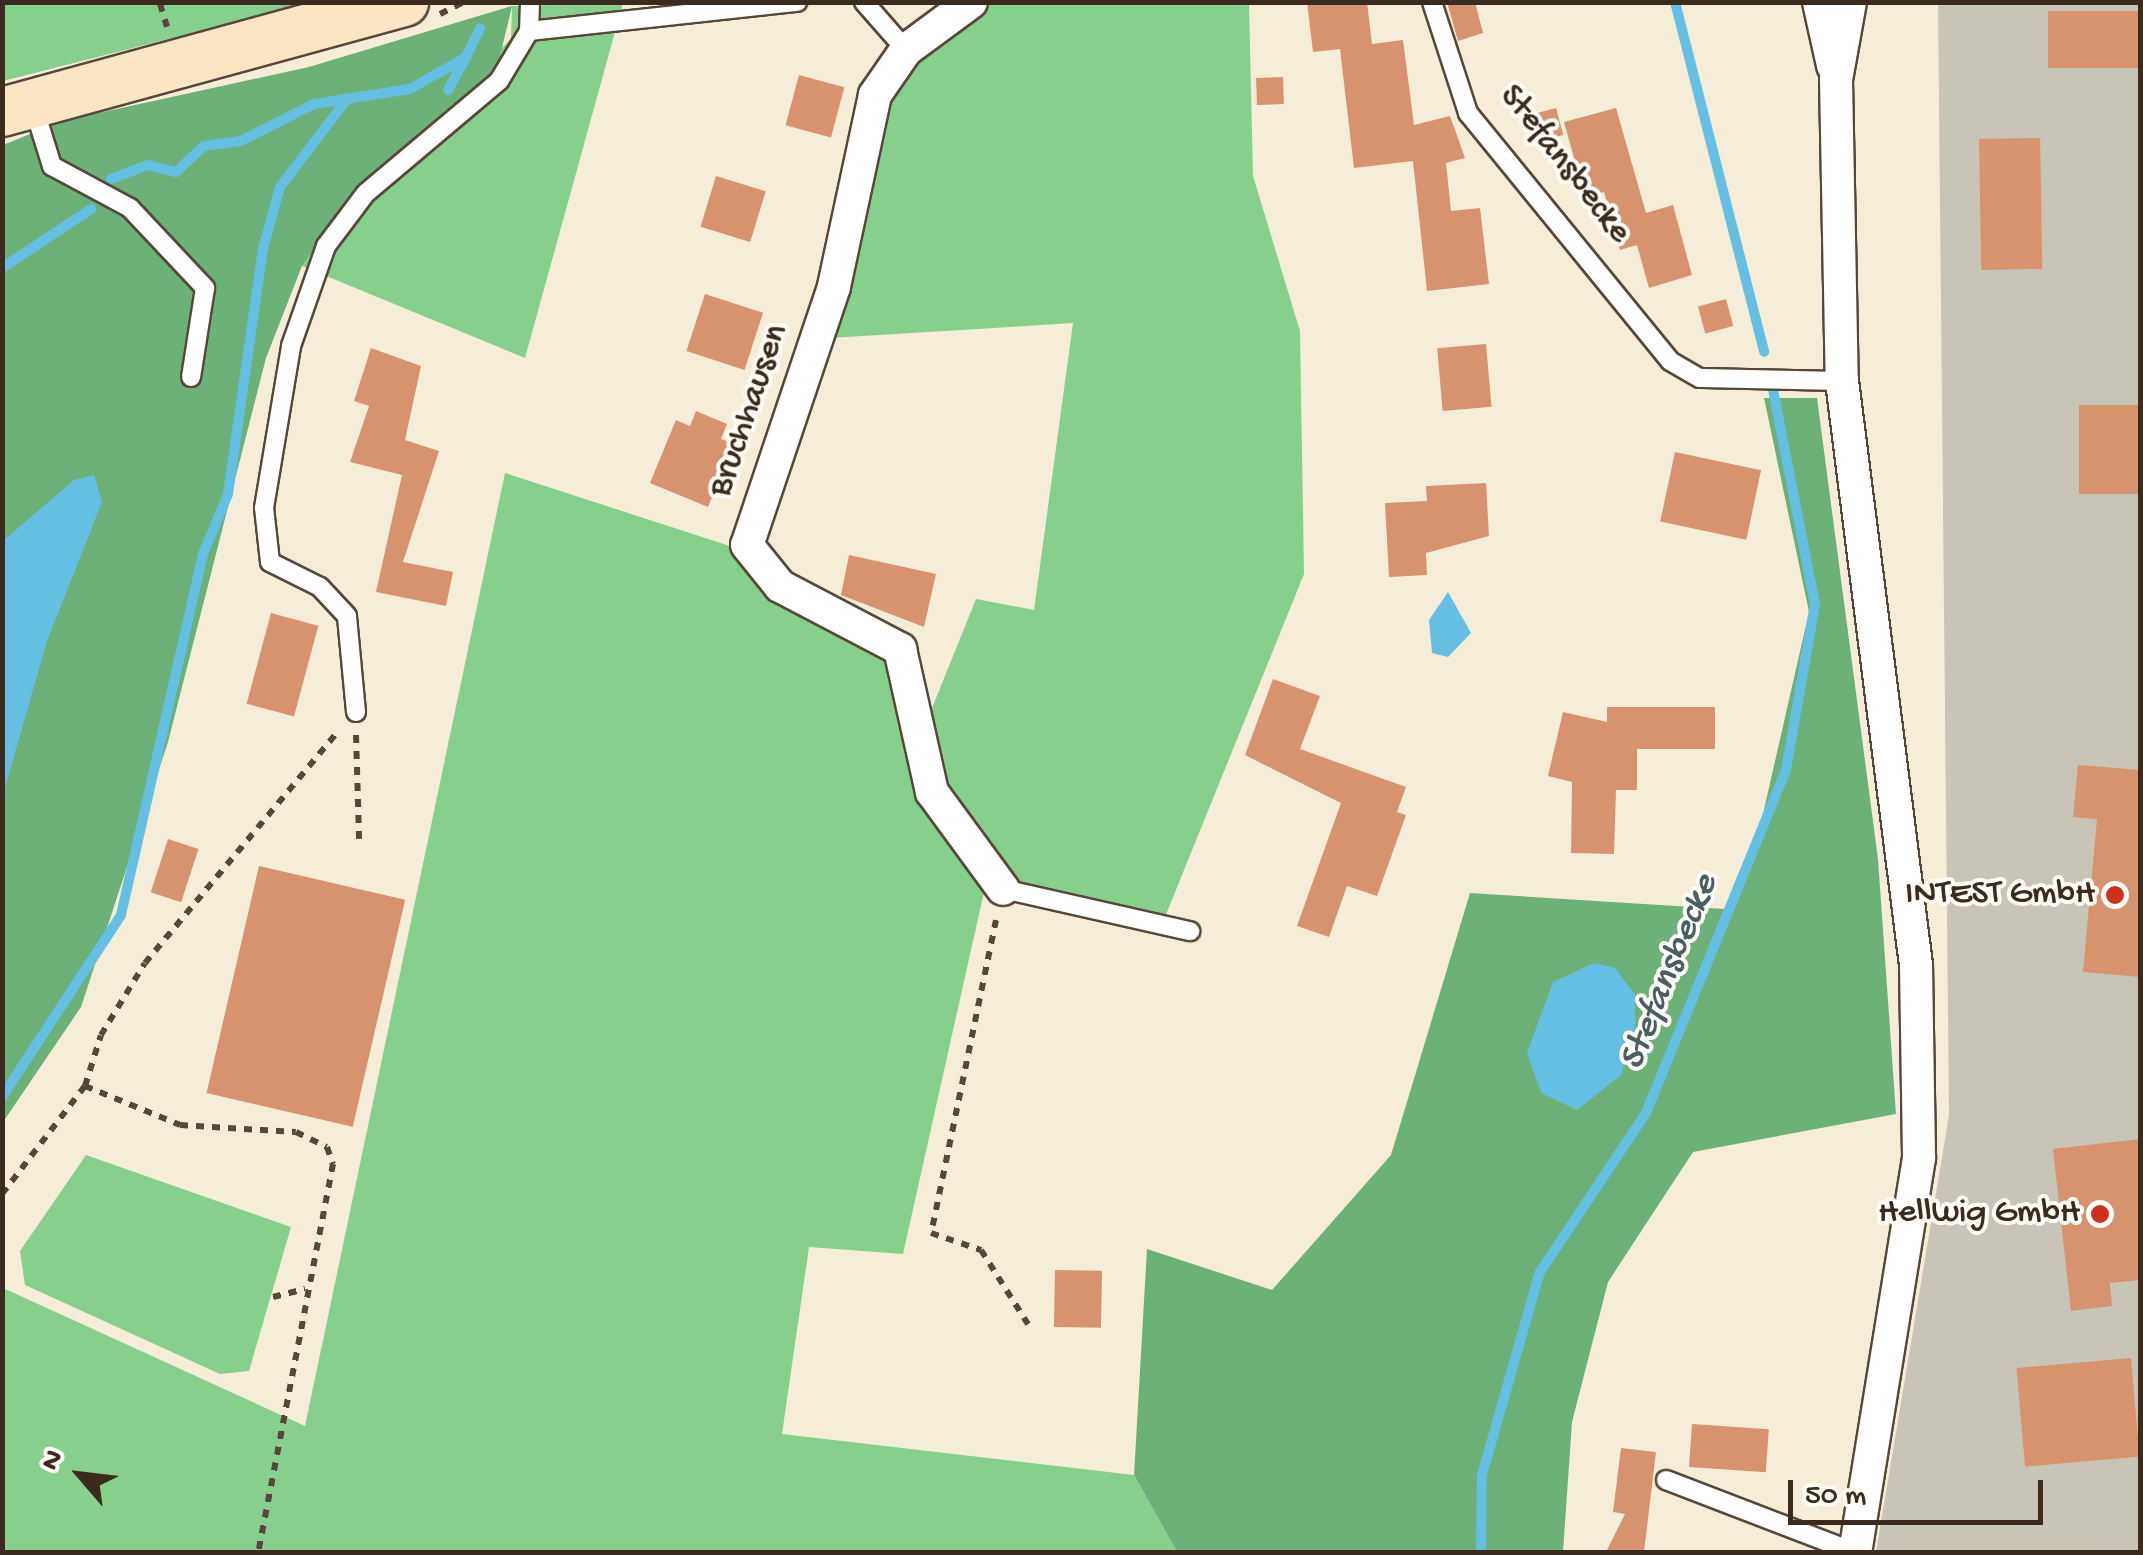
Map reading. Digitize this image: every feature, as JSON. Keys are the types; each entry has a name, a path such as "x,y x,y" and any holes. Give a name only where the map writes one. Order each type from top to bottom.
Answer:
{"main road":[{"path":"17,108 404,2"}],"street":[{"name":"Bruchhausen","path":"971,2 906,50 875,95 834,288 747,545 780,586 900,649 932,792 1003,889"},
{"path":"1819,2 1836,80 1842,381 1916,965 1919,1158 1854,1552"},
{"path":"1836,80 1850,2"}],"lane":[{"path":"356,712 346,616 320,587 270,562 264,508 291,346 326,246 366,193 499,81 529,31 530,2"},
{"path":"529,31 797,2"},
{"path":"864,2 906,50"},
{"name":"Stefansbecke","path":"1432,2 1468,113 1670,360 1700,378 1842,381"},
{"path":"17,108 52,166 130,208 205,288 191,376"},
{"path":"1003,889 1190,932"},
{"path":"1666,1480 1854,1552"}],"path":[{"path":"356,712 360,839"},
{"path":"2,1194 84,1086 101,1036 145,963 230,851 356,712"},
{"path":"1003,889 931,1233 982,1250 1028,1324"},
{"path":"84,1086 180,1125 296,1132 327,1147 333,1164 305,1290 258,1552"},
{"path":"273,1298 305,1290"}],"shaded area":[{"path":"1938,3 2140,3 2140,1552 1876,1552 1949,1115"}],"green space":[{"path":"3,2 310,2 310,3 3,81"},
{"path":"623,3 525,358 302,266 356,192 511,39 512,6"},
{"path":"986,3 1249,3 1253,176 1300,331 1304,574 1165,917 986,883 903,1254 809,1247 782,1434 1134,1475 1177,1552 3,1552 3,1288 305,1426 505,473 733,547 773,599 893,664 926,723 976,599 1034,610 1073,323 830,338 898,75"},
{"path":"512,6 496,73 356,192 302,266 266,358 168,742 81,1007 3,1122 3,145 62,121 309,67"},
{"path":"1764,398 1817,398 1878,859 1896,1114 1693,1152 1608,1282 1572,1422 1563,1552 1177,1552 1134,1475 1147,1249 1272,1290 1391,1155 1470,893 1724,909 1750,871 1809,612"},
{"path":"86,1155 291,1227 249,1371 220,1374 25,1285 20,1251"}],"water":[{"path":"94,475 102,502 47,641 3,795 3,541 74,480"},
{"path":"1448,592 1471,633 1448,657 1432,653 1429,620"},
{"path":"1594,963 1615,968 1635,995 1635,1029 1621,1075 1577,1110 1541,1093 1527,1053 1553,982"}],"building":[{"path":"1307,2 1367,2 1372,44 1403,40 1414,125 1450,116 1465,158 1446,163 1451,211 1480,208 1489,284 1427,291 1413,161 1354,168 1340,49 1313,52"},
{"path":"1447,2 1475,2 1483,33 1458,41"},
{"path":"2048,11 2140,11 2140,68 2048,68"},
{"path":"799,75 844,87 831,137 786,125"},
{"path":"1283,77 1284,104 1257,105 1256,78"},
{"path":"1556,108 1563,135 1535,143 1528,116"},
{"path":"1616,108 1646,213 1673,205 1692,275 1649,288 1637,245 1620,250 1604,192 1585,197 1564,122"},
{"path":"2040,138 2042,269 1981,270 1979,139"},
{"path":"716,176 766,191 750,242 701,227"},
{"path":"705,294 763,313 744,370 686,351"},
{"path":"1726,299 1733,326 1705,334 1698,307"},
{"path":"1486,344 1491,407 1443,411 1437,348"},
{"path":"371,348 421,366 405,440 439,451 403,562 453,572 446,606 376,592 402,475 350,462 369,406 354,401"},
{"path":"2079,405 2140,405 2140,494 2079,494"},
{"path":"696,411 727,424 721,439 734,444 708,507 650,483 676,420 690,426"},
{"path":"1675,452 1761,470 1746,540 1660,521"},
{"path":"1486,483 1489,536 1426,553 1427,575 1389,577 1385,503 1427,501 1426,486"},
{"path":"849,555 936,574 924,627 841,595"},
{"path":"271,613 318,626 294,716 247,704"},
{"path":"1273,679 1320,696 1300,749 1406,787 1397,812 1406,815 1377,896 1347,886 1329,937 1297,926 1341,803 1245,755"},
{"path":"1607,707 1715,707 1715,749 1637,749 1637,790 1616,790 1614,854 1571,853 1572,782 1548,776 1563,712 1607,722"},
{"name":"INTEST GmbH","path":"2078,765 2140,770 2140,977 2083,972 2097,819 2073,817"},
{"path":"168,839 198,849 181,902 151,892"},
{"path":"259,866 405,900 353,1127 207,1093"},
{"name":"Hellwig GmbH","path":"2140,1139 2140,1280 2110,1283 2112,1306 2071,1311 2053,1149"},
{"path":"1055,1270 1102,1271 1101,1328 1054,1327"},
{"path":"2131,1358 2140,1457 2025,1467 2016,1368"},
{"path":"1692,1424 1769,1429 1766,1472 1689,1467"},
{"path":"1621,1448 1656,1452 1644,1552 1606,1552 1625,1514 1613,1512"}],"waterway":[{"name":"Stefansbecke","path":"1675,2 1764,352"},
{"path":"111,179 147,165 176,172 204,146 241,141 314,104 410,89 466,57 480,28"},
{"path":"448,90 466,57"},
{"path":"2,1097 121,915 203,554 228,494 263,249 280,187 347,99"},
{"path":"2,268 91,209"},
{"name":"Stefansbecke","path":"1481,1552 1482,1475 1540,1272 1646,1113 1786,770 1815,604 1773,389"}],"place":[{"name":"INTEST GmbH","path":"2115,895"},
{"name":"Hellwig GmbH","path":"2100,1214"}]}
